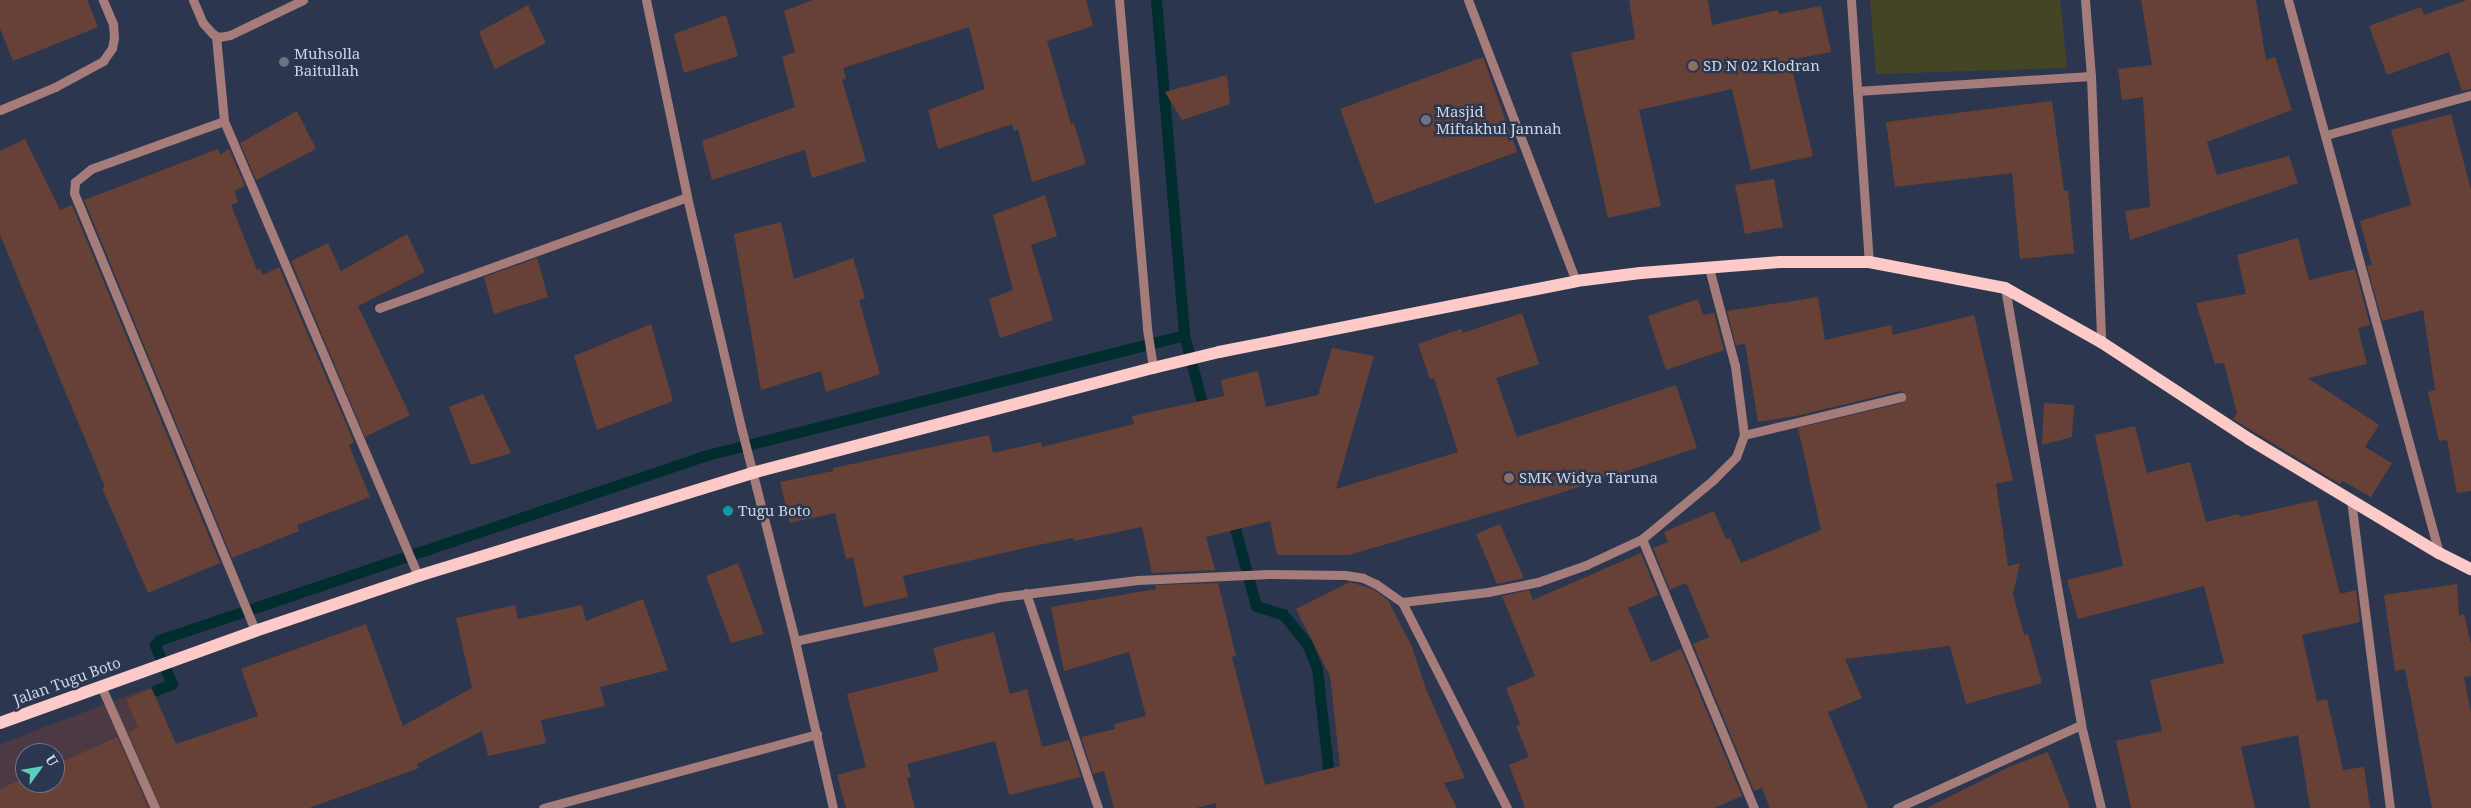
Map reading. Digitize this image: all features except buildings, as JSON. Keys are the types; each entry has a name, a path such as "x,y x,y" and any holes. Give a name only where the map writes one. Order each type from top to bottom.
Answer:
{"main road":[{"name":"Jalan Tugu Boto","path":"0,723 255,630 418,576 752,473 1154,368 1219,352 1576,281 1781,262 1869,262 2005,288 2101,342 2249,439 2440,553 2471,569"}],"street":[{"path":"0,110 55,87 103,61 112,48 114,38 113,24 103,0"},
{"path":"193,0 203,24 216,36 224,121 418,576"},
{"path":"216,36 230,34 304,0"},
{"path":"646,0 687,197 747,456 795,641 834,808"},
{"path":"1119,0 1147,330 1154,368"},
{"path":"1468,0 1576,281"},
{"path":"1851,0 1869,262"},
{"path":"2084,0 2091,76 2101,342"},
{"path":"2288,0 2440,553"},
{"path":"1857,91 2091,76"},
{"path":"2326,135 2471,95"},
{"path":"224,121 96,166 79,177 75,182 74,193 255,630"},
{"path":"379,308 687,197"},
{"path":"1402,602 1488,592 1538,582 1586,565 1642,539 1713,480 1736,457 1744,435 1735,366 1709,268"},
{"path":"2005,288 2081,725 2100,808"},
{"path":"1744,435 1901,397"},
{"path":"2351,500 2390,808"},
{"path":"1642,539 1754,808"},
{"path":"795,641 1000,596 1138,580 1269,574 1345,575 1363,578 1388,590 1402,602 1507,808"},
{"path":"1026,593 1098,808"},
{"path":"102,686 155,808"},
{"path":"1897,808 2081,725"},
{"path":"544,808 817,734"}],"shaded area":[{"path":"151,687 203,808 0,808 0,744"}],"green space":[{"path":"1870,0 2060,0 2067,68 1876,74"}],"waterway":[{"path":"1156,0 1184,335 1205,414"},
{"path":"156,690 172,684 155,645 159,640 707,455 1184,335"},
{"path":"1232,517 1256,606 1283,614 1307,644 1317,669 1329,776 1322,808"}],"place":[{"name":"Muhsolla Baitullah","path":"284,62"},
{"name":"SD N 02 Klodran","path":"1693,66"},
{"name":"Masjid Miftakhul Jannah","path":"1426,120"},
{"name":"SMK Widya Taruna","path":"1509,478"},
{"name":"Tugu Boto","path":"728,511"}]}
